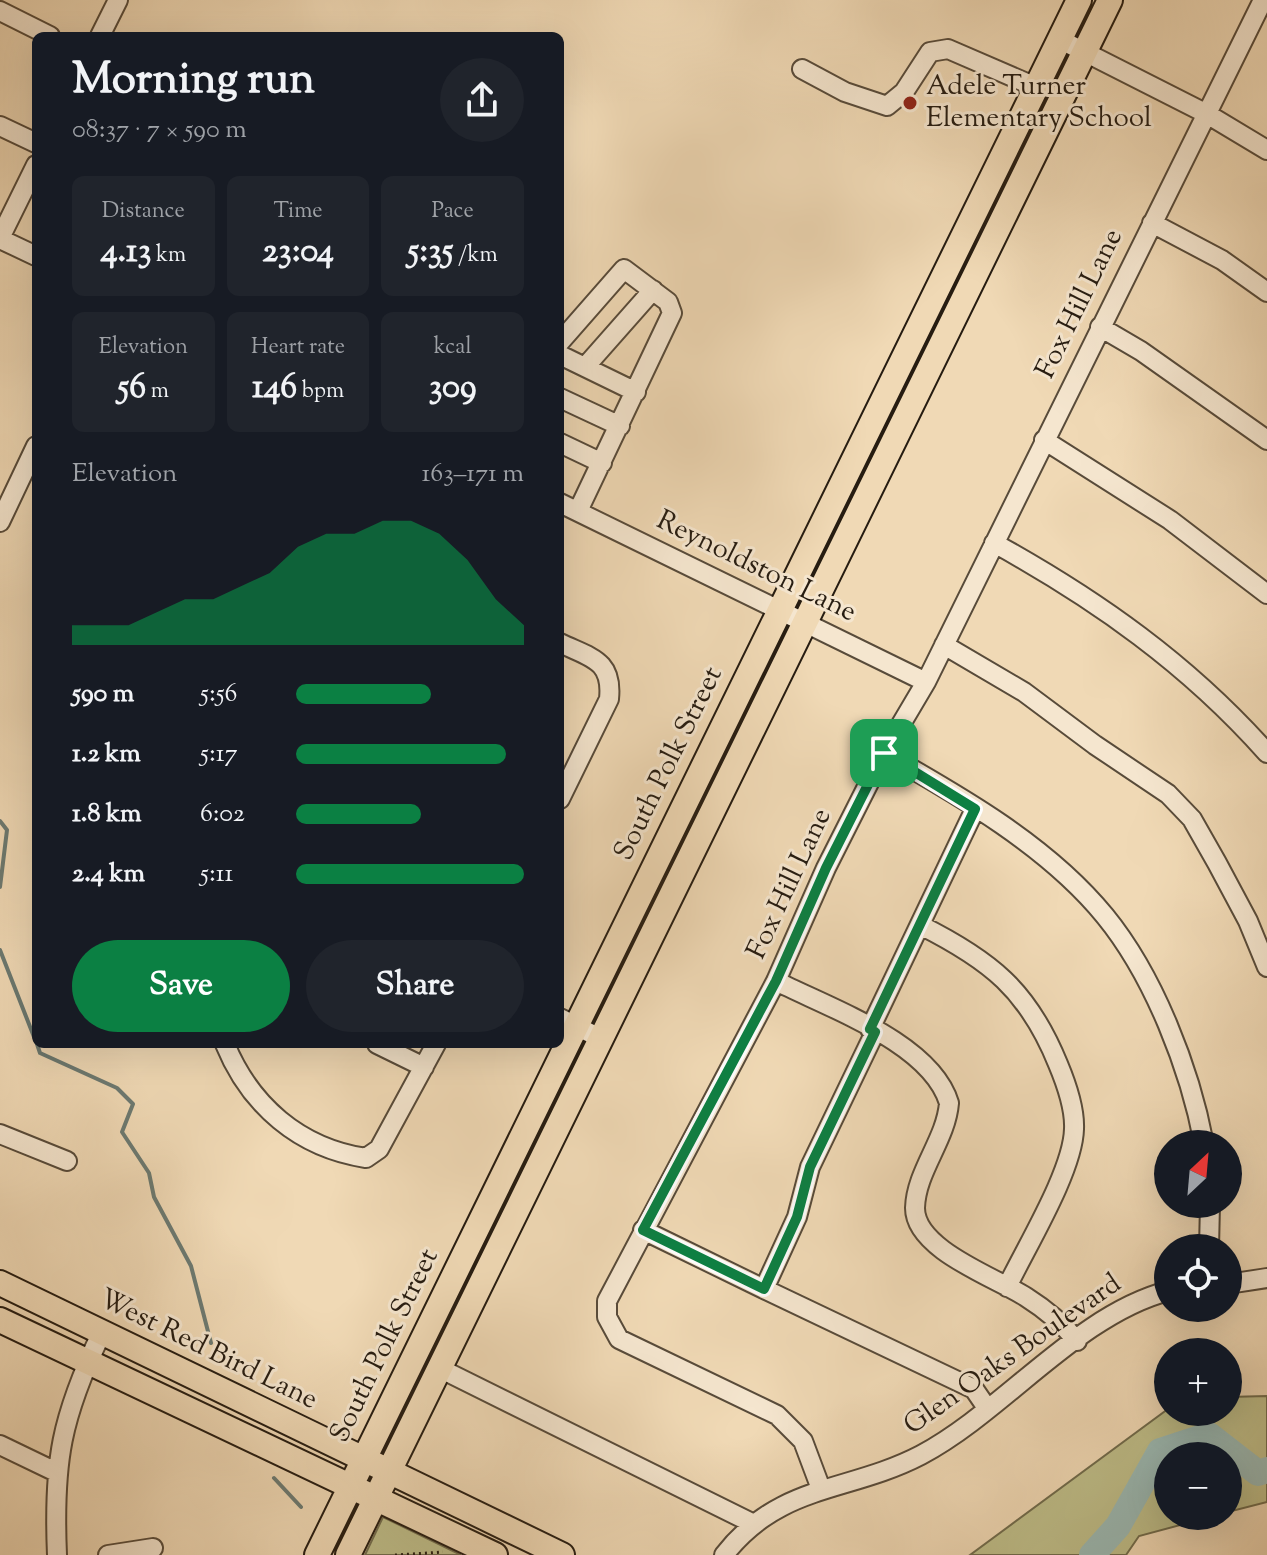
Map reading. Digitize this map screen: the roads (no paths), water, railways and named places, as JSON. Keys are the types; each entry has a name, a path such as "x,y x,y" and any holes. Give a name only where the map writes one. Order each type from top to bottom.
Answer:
{"main road":[{"name":"South Polk Street","path":"567,1022 779,609 1079,0"},
{"name":"South Polk Street","path":"348,1555 1110,0"},
{"name":"South Polk Street","path":"317,1555 555,1048"},
{"name":"West Red Bird Lane","path":"0,1283 562,1555"},
{"path":"0,1320 495,1555"}],"street":[{"path":"102,32 118,0"},
{"path":"0,11 42,32"},
{"name":"Fox Hill Lane","path":"821,1489 803,1441 777,1415 630,1346 610,1327 607,1301 776,981 826,868 884,753 926,682 1152,223 1262,12"},
{"path":"1059,39 1207,114 1267,150"},
{"path":"802,69 845,92 887,106 904,92 930,52 948,49 1036,87"},
{"path":"0,126 32,141"},
{"path":"32,173 0,239 32,254"},
{"path":"1152,223 1222,260 1267,292"},
{"path":"564,337 624,269 668,302 672,313 578,511"},
{"path":"585,367 653,290"},
{"path":"1100,327 1141,351 1267,440"},
{"path":"564,357 636,392"},
{"path":"564,400 620,426"},
{"path":"1044,440 1170,520 1267,594"},
{"path":"564,445 602,463"},
{"path":"0,522 32,454"},
{"name":"Reynoldston Lane","path":"564,505 926,682"},
{"path":"994,543 1116,615 1158,646 1231,712 1267,753"},
{"path":"564,645 607,669 611,681 609,699 568,762"},
{"path":"944,645 1024,692 1168,794 1192,819 1248,921 1267,967"},
{"path":"884,753 975,809 1067,878 1105,915 1120,937 1171,1036 1188,1077 1201,1130"},
{"path":"764,1289 797,1217 810,1167 975,809"},
{"path":"920,925 986,961 1013,986 1034,1014 1053,1052 1072,1110 1074,1129 1069,1157 1007,1287"},
{"path":"776,981 872,1030 923,1061 941,1083 949,1103 940,1140 917,1196 916,1215 922,1229 957,1259 1035,1303 1077,1341"},
{"path":"567,1022 600,1038"},
{"path":"227,1048 241,1080 259,1104 299,1133 346,1155 366,1158 379,1149 434,1048"},
{"path":"385,1048 424,1067"},
{"path":"0,1134 67,1161"},
{"path":"643,1230 974,1389 987,1408"},
{"path":"1242,1282 1267,1278"},
{"name":"Glen Oaks Boulevard","path":"724,1555 754,1524 783,1503 883,1471 922,1454 1121,1309 1154,1296"},
{"path":"57,1555 56,1472 68,1409 102,1332"},
{"path":"441,1369 754,1524"},
{"path":"0,1445 56,1472"},
{"path":"108,1555 153,1548"}],"waterway":[{"path":"0,821 7,830 0,887"},
{"path":"0,950 32,1032"},
{"path":"38,1048 40,1053 117,1088 133,1104 122,1132 149,1173 154,1197 191,1266 211,1343"},
{"path":"1092,1555 1118,1526 1160,1451 1209,1435 1258,1473 1267,1470"},
{"path":"274,1478 301,1507"}],"place":[{"name":"Adele Turner Elementary School","path":"910,103"}]}
